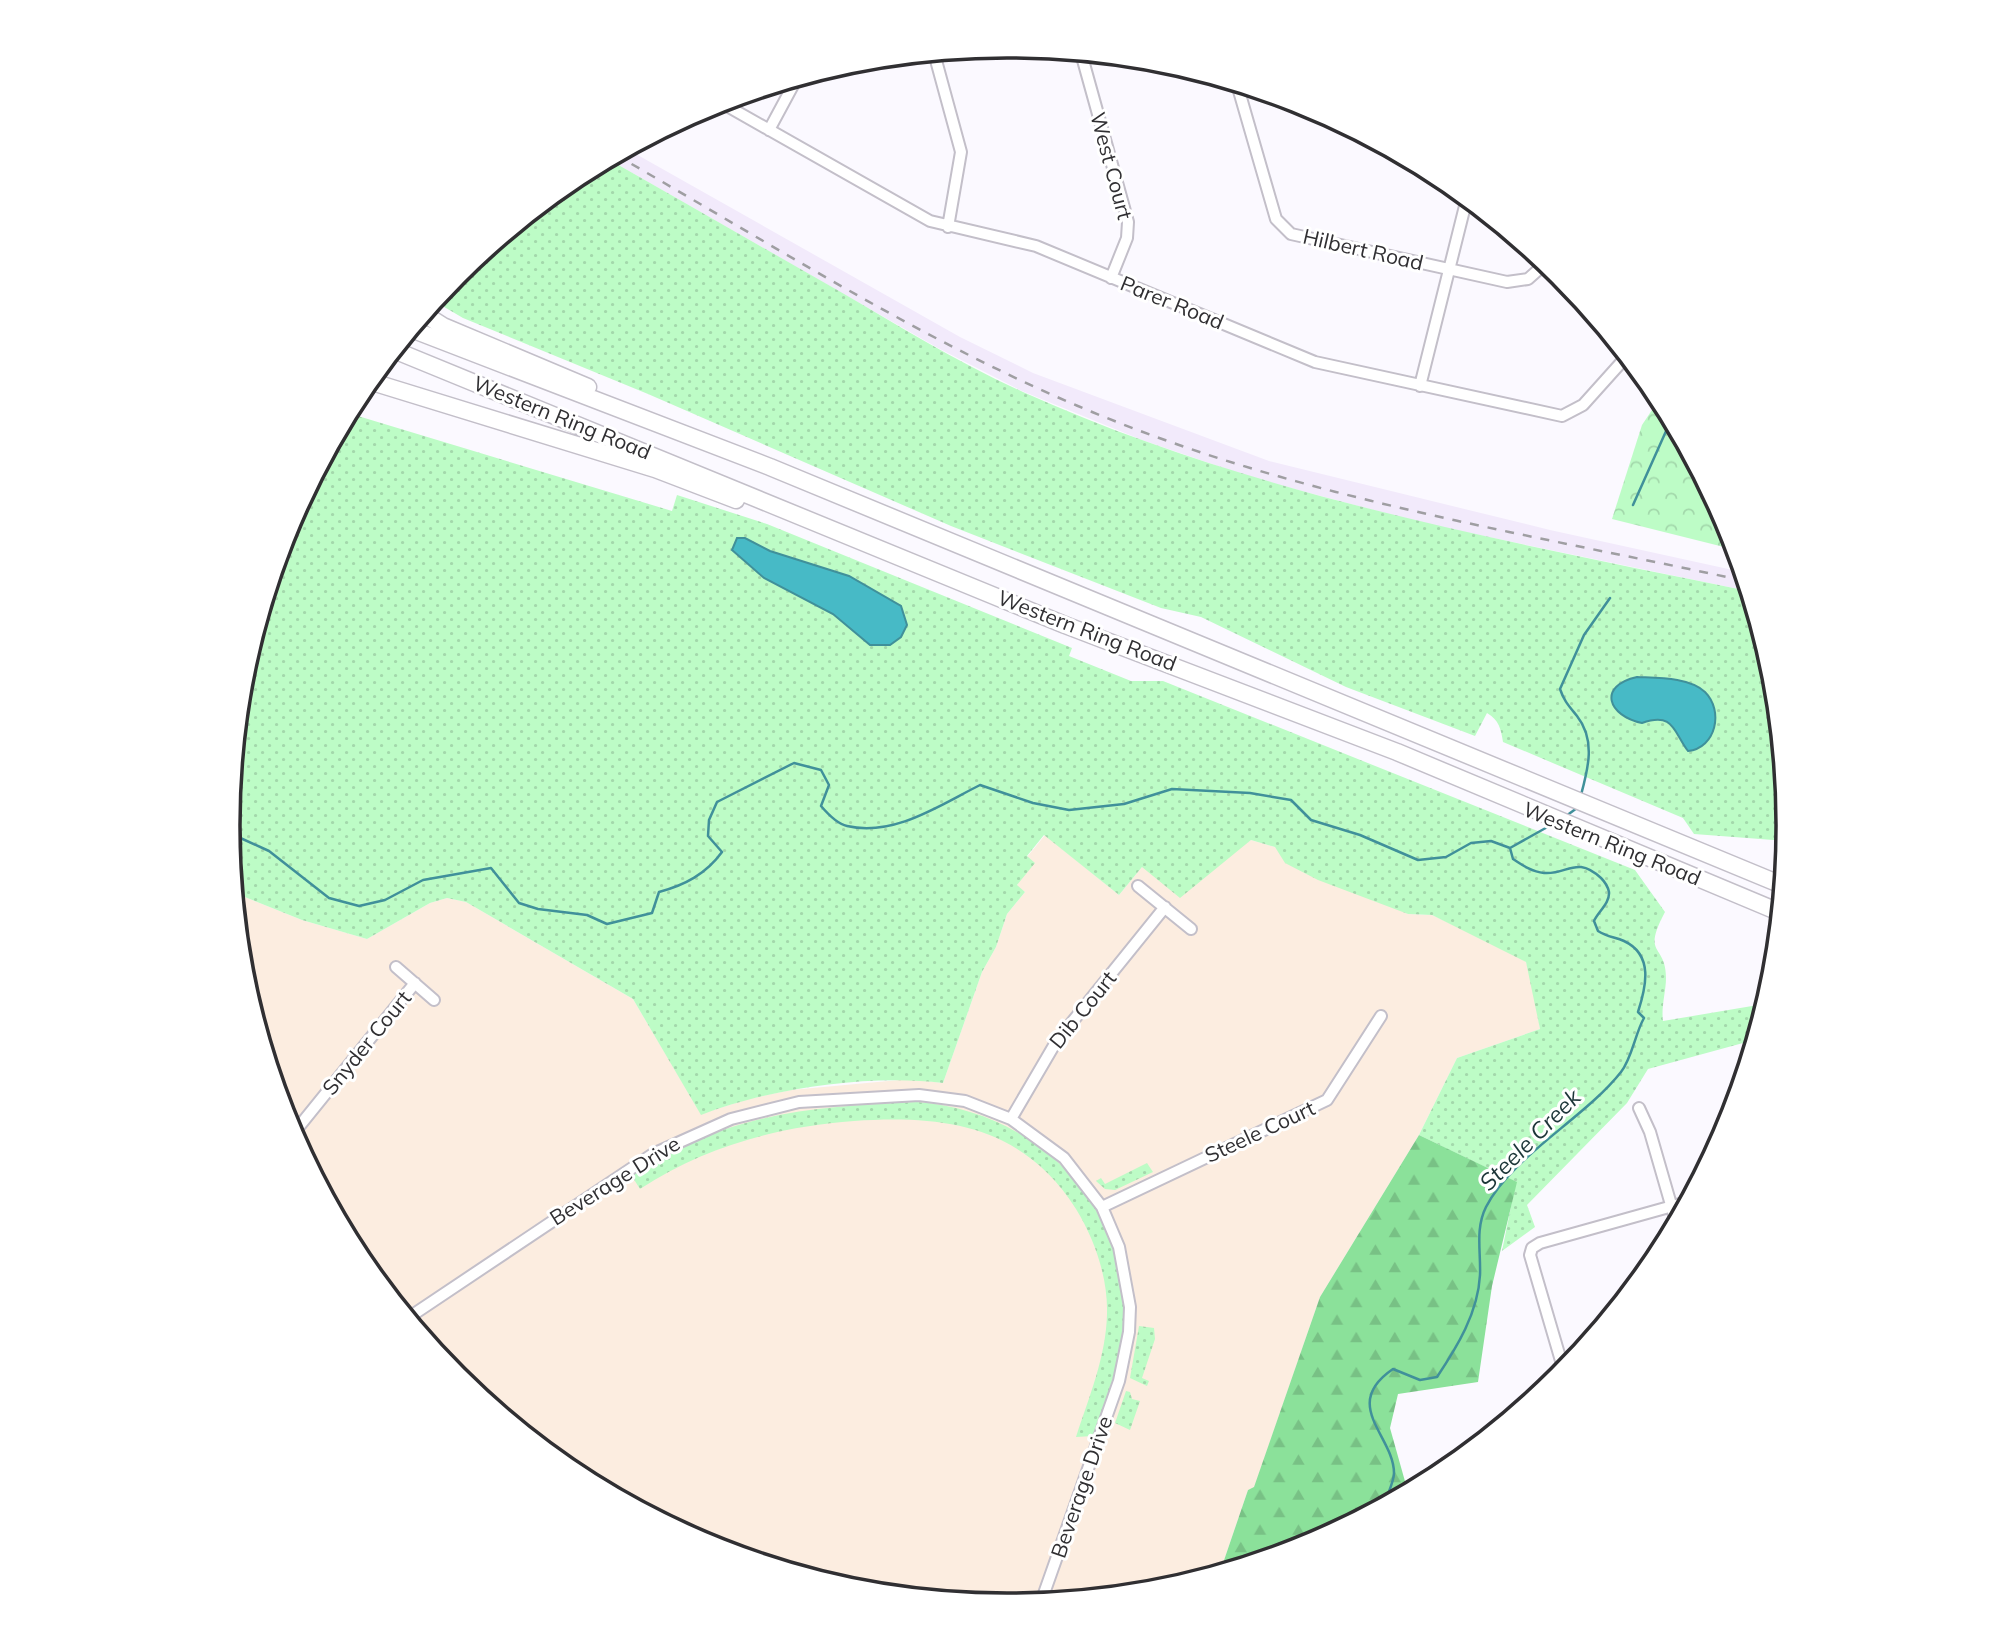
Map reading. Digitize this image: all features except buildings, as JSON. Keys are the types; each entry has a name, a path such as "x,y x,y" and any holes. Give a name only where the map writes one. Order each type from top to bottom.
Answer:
{"highway":[{"path":"432,318 528,363 698,431 770,467"},
{"name":"Western Ring Road","path":"420,332 770,467 1049,580 1466,757 1773,882"},
{"name":"Western Ring Road","path":"403,354 1065,625 1314,718 1771,909"},
{"path":"380,384 655,469 1065,625"},
{"path":"1668,839 1774,877"},
{"path":"1648,859 1770,918"}],"street":[{"path":"936,61 961,152 948,227"},
{"name":"West Court","path":"1083,62 1128,222 1127,238 1111,278"},
{"path":"769,130 791,89"},
{"name":"Hilbert Road","path":"1240,94 1273,208 1282,228 1297,236 1449,270 1519,282 1538,271"},
{"name":"Parer Road","path":"732,109 923,218 948,227 1028,243 1315,362 1562,416 1583,405 1621,363"},
{"path":"1420,386 1464,208"},
{"path":"1138,886 1191,929"},
{"name":"Dib Court","path":"1011,1119 1056,1042 1165,907"},
{"name":"Snyder Court","path":"396,967 434,1000"},
{"name":"Snyder Court","path":"301,1124 415,984"},
{"name":"Steele Court","path":"1102,1207 1327,1100 1381,1016"},
{"name":"Beverage Drive","path":"415,1313 644,1159 678,1140 731,1119 799,1102 919,1095 965,1101 1011,1119 1064,1158 1102,1207 1119,1247 1128,1285 1129,1332 1126,1356 1044,1592"},
{"path":"1560,1358 1530,1255 1532,1248 1540,1243 1672,1207 1650,1132 1639,1108"}],"shaded area":[{"path":"636,154 960,337 1033,373 1269,461 1550,530 1731,570 1738,589 1426,524 1253,478 1142,440 1022,391 938,348 618,165"},
{"path":"1045,835 1119,895 1142,867 1240,847 1251,840 1275,847 1408,914 1432,915 1515,954 1526,962 1540,1029 1457,1058 1419,1135 1320,1297 1254,1488 1248,1490 1223,1562 1158,1578 1058,1592 958,1592 908,1587 809,1567 761,1553 668,1514 624,1490 581,1464 502,1403 431,1332 399,1293 343,1209 319,1165 281,1072 266,1024 255,975 244,897 302,920 367,939 430,903 447,898 466,902 633,999 701,1114 748,1099 791,1090 910,1079 943,1083 982,972 996,947 1007,914 1025,892 1017,886 1027,857"}],"green space":[{"path":"618,165 952,357 1023,392 1110,428 1199,460 1380,511 1471,533 1738,589 1750,627 1769,725 1774,775 1775,840 1694,834 1683,818 1503,742 1499,725 1487,713 1475,736 1346,687 1201,617 1161,608 951,526 648,394 463,318 443,306 465,283 541,216"},
{"path":"1652,409 1697,486 1723,547 1612,519 1642,425"},
{"path":"359,416 672,511 677,495 767,524 1072,648 1069,656 1131,681 1163,681 1635,870 1665,912 1655,936 1656,949 1665,967 1663,1021 1754,1006 1744,1043 1648,1069 1627,1103 1527,1205 1535,1227 1502,1251 1516,1182 1419,1135 1457,1058 1540,1029 1526,962 1432,915 1408,914 1318,880 1285,863 1275,847 1251,840 1180,898 1142,867 1119,895 1044,835 1027,856 1035,863 1017,885 1025,892 1007,914 996,947 982,972 943,1083 884,1080 820,1086 758,1097 701,1115 633,999 466,902 447,898 430,903 367,939 302,920 244,897 240,826 247,725 266,627 281,579 319,486"},
{"path":"917,1102 962,1110 1004,1125 1042,1149 1073,1178 1098,1213 1115,1253 1123,1297 1119,1356 1093,1436 1076,1437 1104,1346 1107,1300 1099,1260 1083,1221 1055,1181 1032,1159 1006,1143 979,1131 950,1124 919,1120 854,1121 797,1128 742,1141 690,1161 640,1189 633,1178 634,1174 668,1154 735,1126 770,1117 841,1106"},
{"path":"1419,1135 1517,1182 1492,1286 1478,1382 1398,1394 1390,1428 1405,1482 1348,1514 1302,1535 1223,1562 1248,1490 1254,1487 1320,1297"},
{"path":"1147,1163 1153,1172 1115,1190 1105,1189 1096,1181 1101,1178 1105,1184"},
{"path":"1139,1326 1154,1328 1155,1339 1142,1378 1149,1381 1147,1386 1130,1378"},
{"path":"1126,1391 1130,1392 1132,1399 1140,1401 1130,1430 1115,1423"}],"water":[{"path":"737,538 745,538 770,551 849,576 901,606 907,625 901,637 890,645 870,645 833,614 764,578 732,550"},
{"path":"1637,677 1682,681 1705,692 1711,700 1715,718 1711,736 1705,743 1688,751 1667,722 1653,720 1642,723 1621,714 1615,708 1612,694 1624,681"}],"waterway":[{"name":"Steele Creek","path":"1633,505 1666,431"},
{"name":"Steele Creek","path":"1581,795 1588,765 1587,735 1560,689 1584,635 1610,598"},
{"name":"Steele Creek","path":"240,838 269,851 329,898 359,906 385,900 423,880 491,868 519,903 538,909 587,915 607,924 652,913 659,892 678,886 709,867 722,852 708,836 709,820 717,802 794,763 821,770 829,785 821,806 836,821 847,826 865,828 899,823 933,810 980,785 1033,803 1069,810 1124,804 1172,789 1250,793 1291,800 1311,820 1360,835 1418,860 1446,857 1471,843 1491,841 1510,848"},
{"name":"Steele Creek","path":"1566,816 1577,808"},
{"name":"Steele Creek","path":"1389,1492 1394,1473 1392,1459 1374,1421 1370,1408 1371,1395 1378,1382 1393,1369 1420,1380 1437,1377 1459,1342 1475,1303 1480,1275 1480,1232 1486,1207 1513,1171 1606,1089 1621,1072 1644,1018 1638,1012 1645,982 1644,963 1640,954 1624,941 1598,931 1594,921 1609,896 1608,888 1602,879 1585,868 1544,873 1531,870 1513,859 1510,848 1551,825"}],"railway":[{"path":"625,160 924,332 1052,395 1117,422 1193,450 1349,495 1507,532 1735,579"}]}
